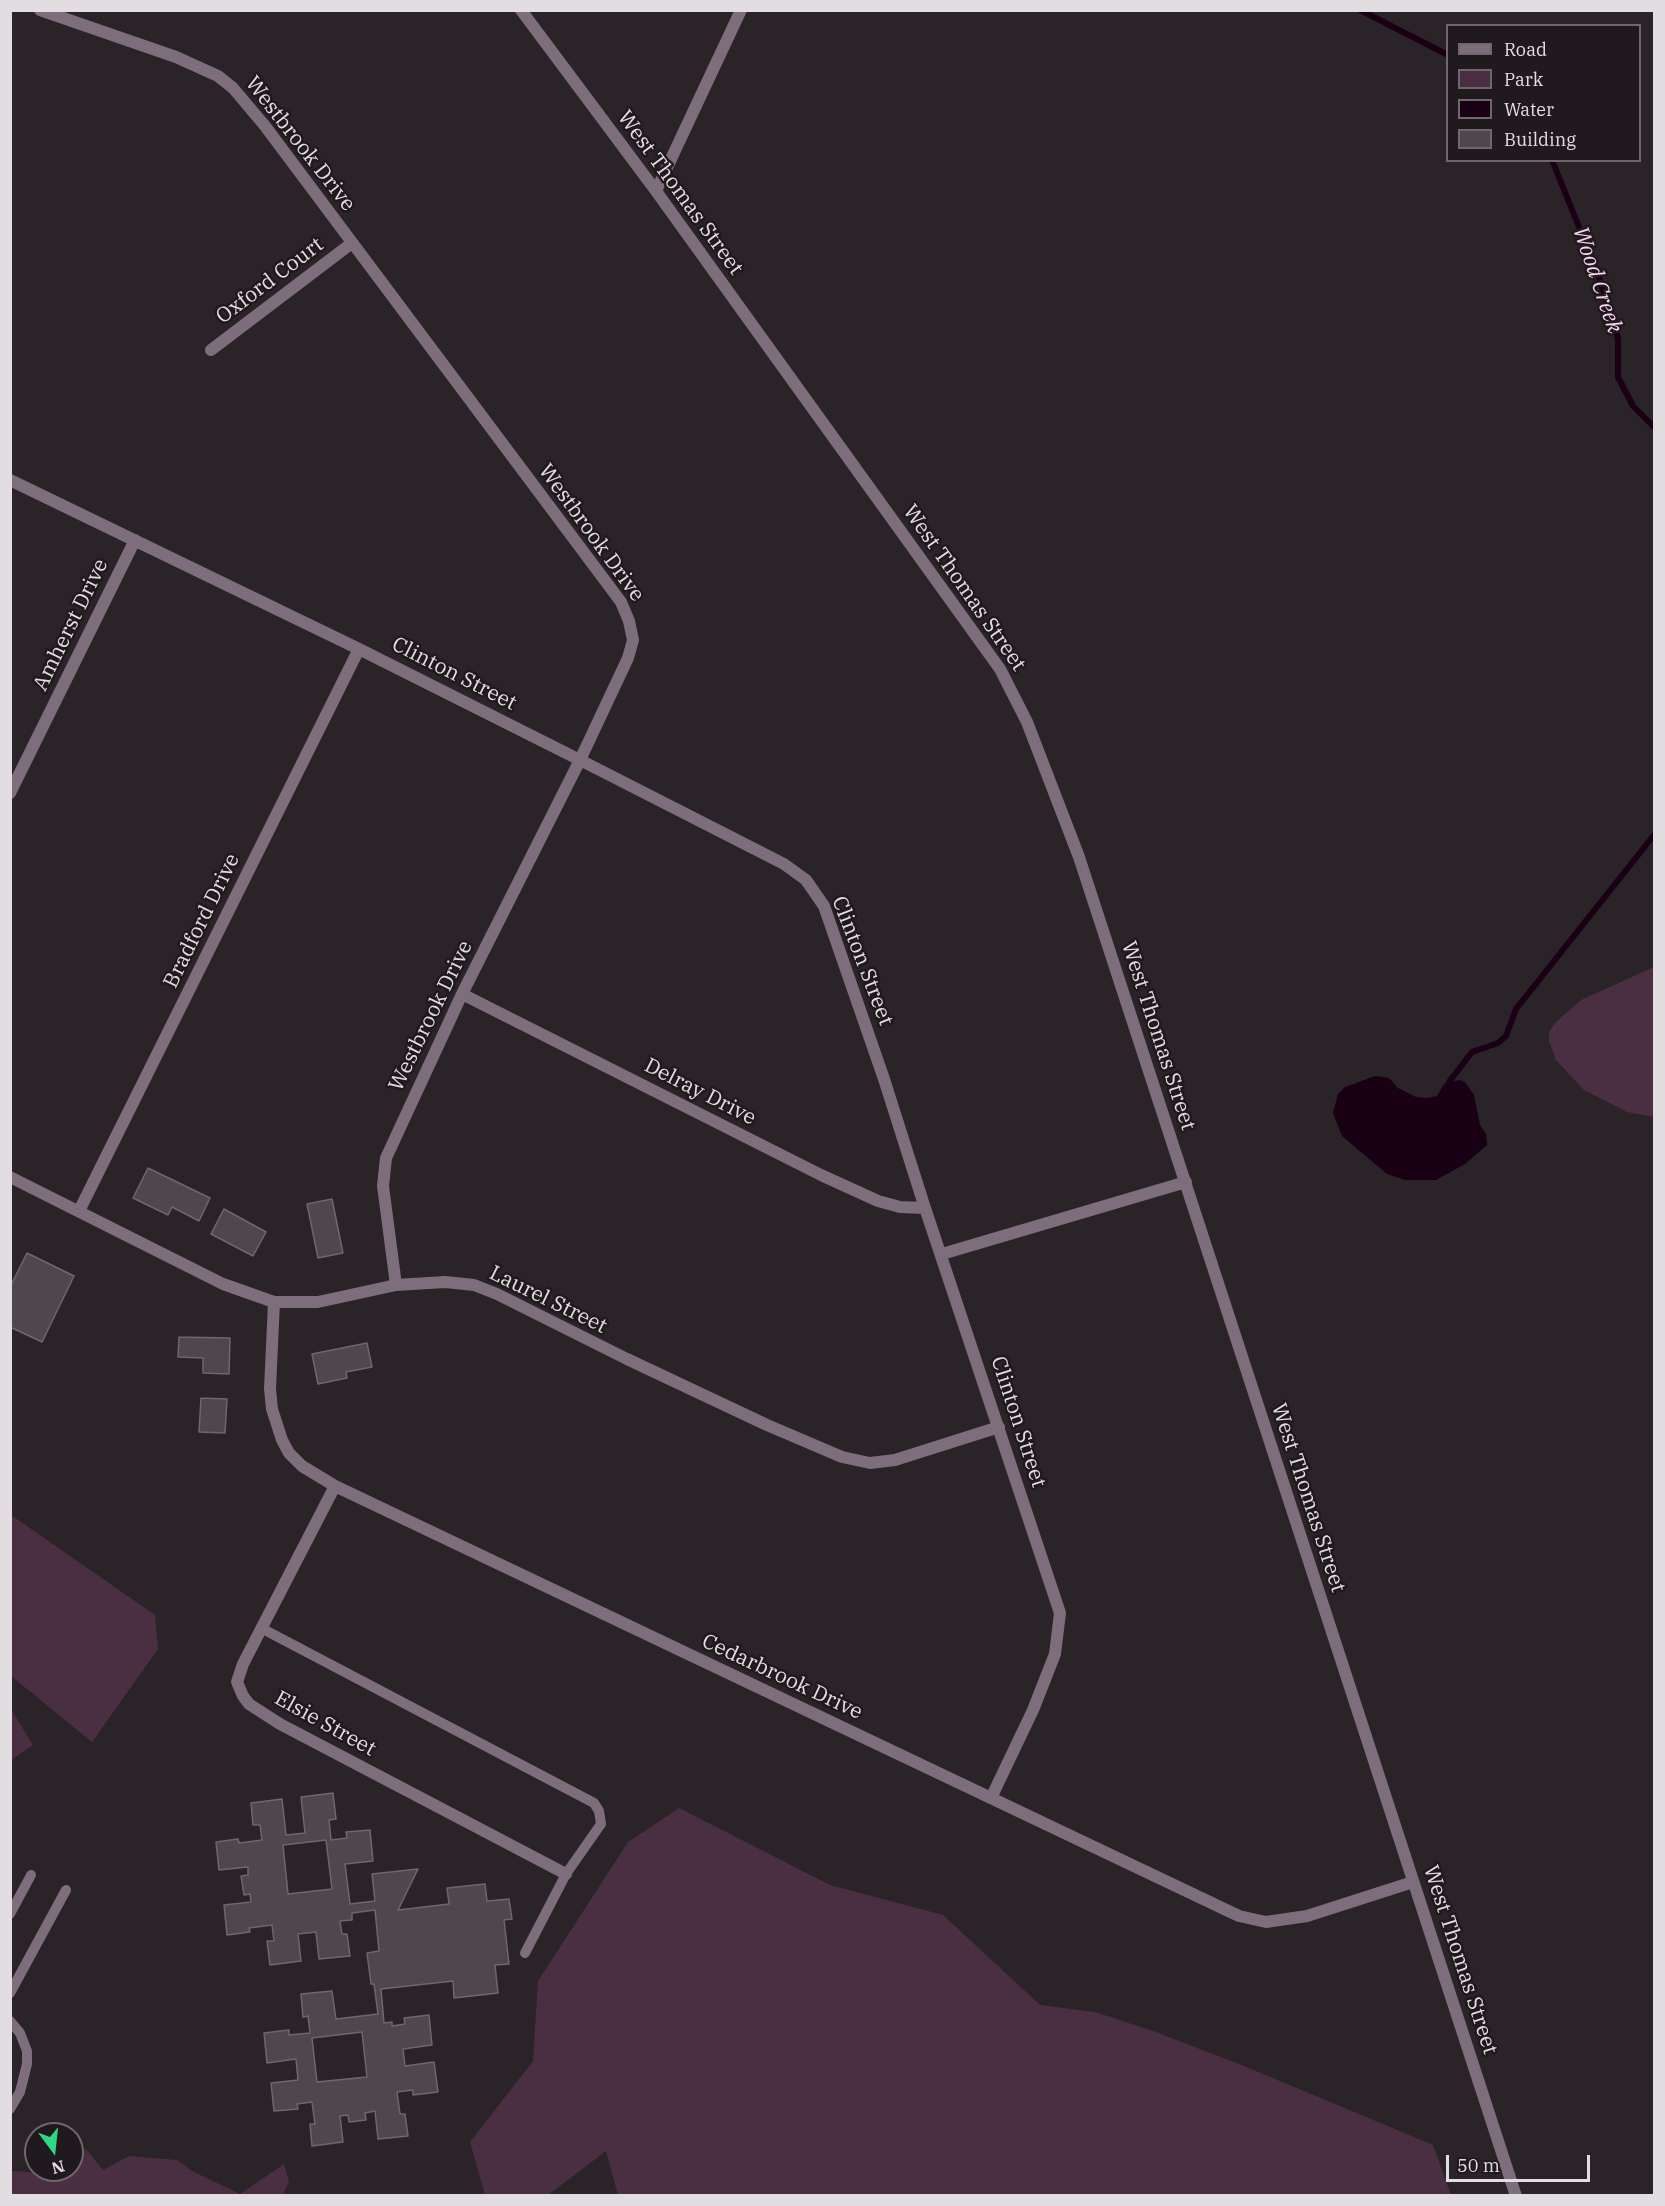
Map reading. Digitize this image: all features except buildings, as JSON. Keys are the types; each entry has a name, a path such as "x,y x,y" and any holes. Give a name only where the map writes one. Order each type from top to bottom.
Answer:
{"street":[{"name":"Westbrook Drive","path":"40,10 176,57 218,76 233,88 266,126 621,602 629,621 633,640 628,658 580,760 462,994 386,1158 383,1185 396,1285"},
{"name":"West Thomas Street","path":"521,10 656,191 1000,669 1027,722 1079,857 1516,2196"},
{"path":"656,191 741,10"},
{"name":"Oxford Court","path":"211,350 352,243"},
{"name":"Clinton Street","path":"10,480 359,649 580,760 784,864 806,880 824,906 884,1079 1060,1612 1055,1654 1033,1710 991,1798"},
{"name":"Amherst Drive","path":"10,793 135,540"},
{"name":"Bradford Drive","path":"79,1212 359,649"},
{"name":"Delray Drive","path":"462,994 830,1179 878,1201 900,1207 925,1208"},
{"name":"Laurel Street","path":"10,1177 223,1284 274,1302 318,1302 396,1285 445,1282 474,1285 767,1425 842,1457 870,1463 895,1460 999,1427"},
{"path":"942,1254 1186,1182"},
{"name":"Cedarbrook Drive","path":"274,1302 270,1389 272,1408 282,1440 289,1453 302,1466 335,1486 1239,1916 1266,1922 1307,1916 1413,1882"},
{"name":"Elsie Street","path":"335,1486 243,1664 237,1682 243,1696 249,1704 280,1724 566,1874"}],"lane":[{"path":"261,1628 594,1803 599,1811 601,1824 566,1874 525,1953"},
{"path":"10,1914 31,1875"},
{"path":"10,1993 66,1890"},
{"path":"10,2021 20,2033 27,2051 27,2064 20,2092 10,2109"}],"green space":[{"path":"1654,967 1654,1117 1627,1112 1584,1090 1556,1060 1549,1041 1549,1032 1555,1023 1581,1000"},
{"path":"11,1515 155,1615 158,1649 92,1742 11,1676"},
{"path":"11,1709 33,1745 10,1760"},
{"path":"679,1808 830,1885 943,1915 1040,2005 1095,2012 1153,2031 1244,2066 1433,2145 1451,2195 618,2195 606,2151 548,2195 485,2195 470,2142 533,2061 538,1981 628,1842"},
{"path":"86,2149 103,2170 129,2156 177,2160 194,2172 240,2194 284,2164 289,2182 282,2196 11,2195 11,2171 24,2172 24,2182 84,2182 84,2150"}],"water":[{"path":"1375,1076 1389,1078 1398,1088 1416,1097 1427,1098 1437,1096 1444,1084 1460,1080 1465,1082 1474,1095 1480,1125 1486,1134 1487,1145 1465,1164 1436,1180 1405,1180 1387,1174 1342,1136 1333,1113 1338,1094 1345,1087"}],"waterway":[{"name":"Wood Creek","path":"1360,10 1446,54"},
{"name":"Wood Creek","path":"1553,162 1598,274 1618,338 1618,377 1633,406 1654,427"},
{"path":"1449,1082 1472,1052 1498,1043 1506,1036 1516,1009 1654,835"}]}
